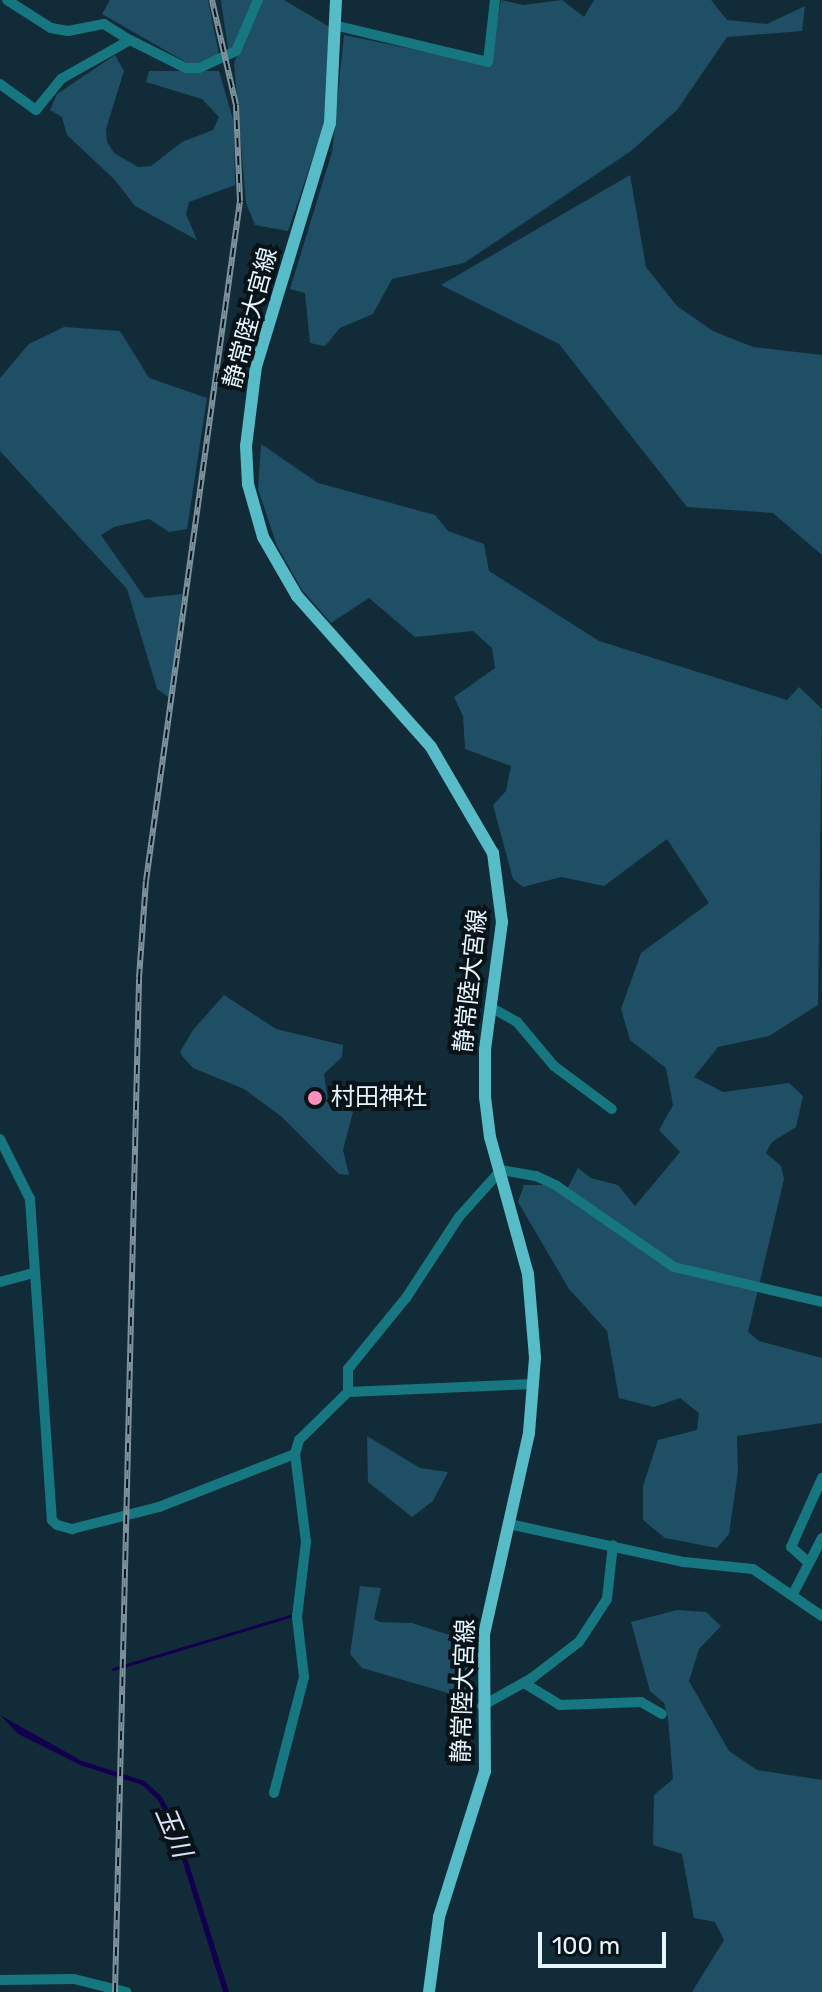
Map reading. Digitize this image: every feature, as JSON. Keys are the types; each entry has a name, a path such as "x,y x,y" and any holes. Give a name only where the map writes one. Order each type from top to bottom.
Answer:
{"main road":[{"name":"静常陸大宮線","path":"336,0 338,26 330,123 256,366 246,446 248,484 263,537 297,596 431,747 478,821 501,889 484,1077 490,1137 528,1274 533,1384 529,1433 484,1634 482,1706 485,1771 439,1917 429,1992"}],"street":[{"path":"7,0 51,28 68,31 104,24 186,68 199,68 236,51 258,0"},
{"path":"338,26 488,62 495,0"},
{"path":"0,84 36,110 61,79 130,40"},
{"path":"492,1008 517,1022 554,1066 612,1109"},
{"path":"0,1139 30,1199 52,1520 57,1525 72,1529 159,1507 295,1454"},
{"path":"348,1392 348,1369 406,1298 459,1217 501,1170 557,1186 674,1267 822,1302"},
{"path":"0,1282 33,1273"},
{"path":"274,1793 304,1677 297,1617 305,1504 295,1454 299,1440 348,1392 533,1384"},
{"path":"809,1563 791,1547 822,1478"},
{"path":"509,1524 684,1562 753,1569 822,1616"},
{"path":"793,1594 821,1540"},
{"path":"482,1706 524,1683 579,1642 611,1586 613,1545"},
{"path":"524,1683 560,1705 641,1702 662,1714"},
{"path":"0,1980 74,1979 126,1992"}],"shaded area":[{"path":"110,0 208,0 219,55 191,65 102,14"},
{"path":"221,0 256,0 229,54 222,8"},
{"path":"262,0 284,0 333,29 324,125 288,231 255,225 246,203 234,63"},
{"path":"501,0 523,5 562,0 584,17 594,0 711,0 727,20 767,24 805,6 802,31 727,37 677,110 631,151 464,263 392,279 373,314 340,328 325,346 310,343 305,293 290,289 332,152 344,35 489,65"},
{"path":"115,55 124,71 106,129 107,142 114,153 138,167 151,166 182,142 213,130 219,117 202,99 146,82 149,71 219,71 234,123 235,185 189,202 186,214 197,240 135,206 115,180 67,135 62,117 50,110 57,94"},
{"path":"630,175 646,267 677,306 713,331 753,347 822,355 822,555 773,513 687,507 559,344 441,285"},
{"path":"64,327 120,331 149,378 207,398 187,529 169,532 149,519 114,527 101,535 145,598 182,594 170,698 157,689 127,589 0,451 0,378 29,344"},
{"path":"261,444 318,483 435,515 448,531 484,544 489,571 599,641 787,700 799,687 822,709 818,1005 769,1036 718,1047 694,1077 723,1092 789,1083 803,1096 796,1127 772,1142 766,1153 781,1166 784,1179 748,1332 759,1341 822,1358 822,1423 737,1436 738,1471 729,1534 717,1548 665,1538 643,1520 643,1486 658,1440 697,1430 699,1413 680,1398 654,1407 619,1398 607,1331 569,1289 518,1202 524,1185 545,1185 564,1195 578,1168 591,1178 618,1185 635,1206 680,1152 659,1130 673,1105 666,1068 630,1040 621,1009 641,953 709,903 667,839 604,886 561,877 523,887 513,879 493,805 506,791 511,766 465,749 463,716 454,697 495,668 492,648 473,631 415,637 369,598 331,623 302,590 277,546 258,489"},
{"path":"224,995 276,1029 343,1045 342,1057 324,1074 328,1101 353,1112 343,1150 349,1175 339,1174 282,1117 244,1089 193,1068 183,1057 180,1052 193,1030"},
{"path":"367,1436 420,1468 448,1472 433,1501 412,1517 368,1482"},
{"path":"360,1586 381,1588 374,1619 380,1622 412,1623 474,1643 472,1688 465,1698 362,1668 350,1654"},
{"path":"677,1610 706,1612 721,1626 699,1649 689,1681 729,1751 757,1770 822,1780 822,1992 692,1992 724,1940 715,1922 694,1918 682,1854 653,1845 654,1795 673,1779 668,1718 664,1703 650,1691 631,1622"},
{"path":"0,1715 82,1761 145,1781 162,1797 177,1826 229,1992 223,1992 172,1827 158,1800 142,1785 80,1765 18,1734"}],"waterway":[{"path":"113,1669 290,1616"}],"railway":[{"path":"115,1992 139,978 146,881 240,201 236,105 212,0"}],"place":[{"name":"村田神社","path":"315,1098"}],"water label":[{"name":"玉川","path":"173,1832"}]}
